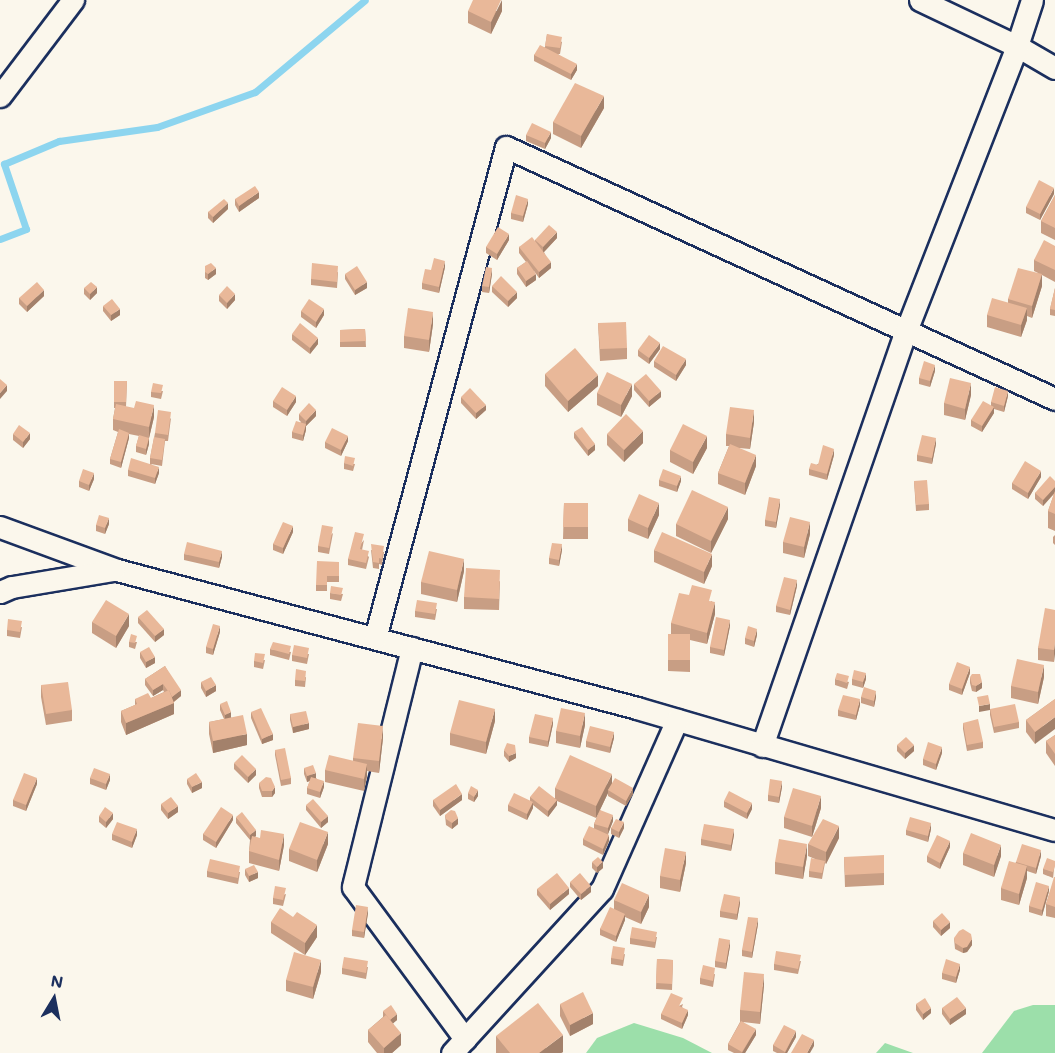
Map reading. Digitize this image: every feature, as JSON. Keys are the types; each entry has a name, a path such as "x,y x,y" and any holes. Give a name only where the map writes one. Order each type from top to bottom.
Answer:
{"street":[{"path":"0,96 73,0"},
{"path":"920,0 1017,46 1055,68"},
{"path":"762,746 906,331 1017,46 1032,0"},
{"path":"375,638 506,147 1055,399"},
{"path":"0,527 117,570 677,720 1055,830"},
{"path":"0,592 12,587 117,570"},
{"path":"411,648 353,887 458,1046 602,889 677,720"}],"green space":[{"path":"1033,1005 1055,1005 1055,1053 982,1053 1014,1011"},
{"path":"634,1023 683,1038 712,1053 586,1053 597,1038"},
{"path":"885,1043 913,1053 876,1053"}],"building":[{"path":"473,0 501,0 491,22 468,11"},
{"path":"547,34 562,37 560,48 545,46"},
{"path":"540,45 577,64 571,74 534,55"},
{"path":"575,83 604,96 581,136 553,122"},
{"path":"532,123 551,132 545,143 526,135"},
{"path":"1039,180 1054,188 1040,214 1026,207"},
{"path":"255,186 259,192 239,206 235,199"},
{"path":"516,195 528,199 523,216 511,213"},
{"path":"1055,195 1055,228 1041,221"},
{"path":"224,199 228,203 213,217 208,212"},
{"path":"549,225 557,232 543,247 535,240"},
{"path":"498,227 509,234 497,254 486,247"},
{"path":"532,237 551,262 539,272 519,247"},
{"path":"1044,240 1055,246 1055,270 1034,260"},
{"path":"434,258 445,261 439,287 422,283 425,269 431,270"},
{"path":"527,261 536,274 526,281 517,268"},
{"path":"211,263 216,268 208,274 205,272 205,266"},
{"path":"312,263 338,266 337,282 311,279"},
{"path":"357,266 367,282 355,290 345,274"},
{"path":"486,267 492,268 489,287 482,286"},
{"path":"1018,268 1042,274 1032,306 1008,299"},
{"path":"501,276 517,292 508,301 492,286"},
{"path":"37,282 44,290 27,306 19,298"},
{"path":"91,282 97,287 90,294 84,288"},
{"path":"227,286 235,294 227,303 219,295"},
{"path":"1055,288 1055,310 1050,309"},
{"path":"992,298 1027,308 1021,325 987,315"},
{"path":"112,299 120,309 111,315 103,306"},
{"path":"309,299 324,309 316,322 301,311"},
{"path":"408,308 433,312 429,340 404,336"},
{"path":"626,322 627,348 600,349 598,323"},
{"path":"300,323 318,338 310,348 292,334"},
{"path":"365,329 366,341 340,342 340,330"},
{"path":"649,335 660,343 649,358 638,350"},
{"path":"663,346 686,359 676,375 654,361"},
{"path":"575,348 598,375 568,401 545,374"},
{"path":"924,361 935,365 930,381 919,378"},
{"path":"607,372 632,384 621,405 597,393"},
{"path":"646,374 661,391 649,401 634,384"},
{"path":"950,378 971,383 965,409 944,403"},
{"path":"0,379 7,385 0,393"},
{"path":"114,381 127,381 126,402 114,402"},
{"path":"153,383 163,385 161,393 151,392"},
{"path":"282,387 296,396 287,410 273,401"},
{"path":"995,387 1008,391 1004,406 991,402"},
{"path":"470,388 486,405 476,413 461,397"},
{"path":"136,401 154,405 149,427 113,419 116,404 134,408"},
{"path":"983,401 994,407 982,426 971,420"},
{"path":"309,403 316,410 306,421 299,414"},
{"path":"730,407 754,410 750,438 726,434"},
{"path":"158,410 171,412 168,435 155,433"},
{"path":"626,414 643,431 624,450 607,434"},
{"path":"296,421 306,424 303,435 292,432"},
{"path":"683,424 707,436 693,462 670,450"},
{"path":"19,425 30,433 23,442 13,434"},
{"path":"582,427 595,444 588,450 574,432"},
{"path":"332,428 348,436 341,450 325,442"},
{"path":"119,429 129,433 121,462 110,459"},
{"path":"139,435 149,438 146,449 136,446"},
{"path":"922,435 936,438 932,458 917,455"},
{"path":"154,437 165,439 162,460 150,458"},
{"path":"730,444 756,455 745,483 718,473"},
{"path":"823,445 834,449 827,474 809,469 811,463 818,465"},
{"path":"345,456 355,458 353,466 344,463"},
{"path":"131,458 159,467 155,478 128,470"},
{"path":"1025,461 1041,471 1028,493 1012,483"},
{"path":"83,469 94,473 89,485 79,481"},
{"path":"663,469 681,476 677,486 659,480"},
{"path":"1050,476 1055,481 1055,487 1043,500 1035,493"},
{"path":"927,480 929,504 916,505 914,481"},
{"path":"692,490 728,507 711,541 676,524"},
{"path":"1055,491 1055,514 1048,511"},
{"path":"639,494 659,503 648,528 628,519"},
{"path":"769,497 780,499 776,522 765,520"},
{"path":"564,503 588,503 588,527 563,527"},
{"path":"99,515 109,518 105,528 96,525"},
{"path":"790,517 810,522 804,547 783,542"},
{"path":"283,522 293,526 283,548 273,544"},
{"path":"322,525 333,527 329,548 318,546"},
{"path":"355,532 364,534 360,549 369,551 366,563 348,559"},
{"path":"662,532 712,554 704,572 654,550"},
{"path":"187,542 222,551 219,562 184,554"},
{"path":"552,543 562,544 559,560 549,558"},
{"path":"371,544 384,546 379,563 373,562"},
{"path":"429,551 464,559 457,590 421,582"},
{"path":"317,561 339,562 339,576 327,576 327,585 316,585"},
{"path":"466,568 500,570 499,599 464,597"},
{"path":"784,577 797,580 790,610 776,606"},
{"path":"692,585 712,590 709,601 715,602 707,633 671,623 679,593 689,595"},
{"path":"331,586 343,588 341,595 330,593"},
{"path":"106,600 129,614 116,636 92,622"},
{"path":"417,600 437,603 435,614 415,611"},
{"path":"1045,608 1055,610 1054,650 1038,648"},
{"path":"147,610 164,629 155,636 138,617"},
{"path":"716,617 730,620 724,650 710,647"},
{"path":"8,619 22,621 20,632 7,630"},
{"path":"213,624 220,626 213,649 206,647"},
{"path":"748,626 757,629 754,641 745,638"},
{"path":"131,634 137,636 135,643 129,642"},
{"path":"668,634 690,634 690,660 668,660"},
{"path":"273,642 291,646 289,654 270,649"},
{"path":"294,645 309,648 307,658 292,655"},
{"path":"149,647 155,657 146,662 140,652"},
{"path":"255,653 265,654 263,663 254,661"},
{"path":"1017,659 1044,665 1038,692 1011,686"},
{"path":"957,662 970,667 962,689 949,684"},
{"path":"165,666 181,690 172,697 163,684 153,690 145,679"},
{"path":"296,669 306,671 305,681 295,680"},
{"path":"854,670 866,673 863,682 852,679"},
{"path":"837,673 849,676 847,683 835,679"},
{"path":"972,674 980,674 982,682 976,686 972,685 970,677"},
{"path":"211,677 216,685 206,691 201,682"},
{"path":"68,682 72,710 46,714 41,685"},
{"path":"864,687 876,691 874,701 861,697"},
{"path":"169,690 174,703 126,723 121,711 137,704 135,699 148,693 151,698"},
{"path":"843,695 860,699 856,715 838,710"},
{"path":"988,695 990,704 979,706 977,697"},
{"path":"1055,699 1055,717 1035,732 1026,720"},
{"path":"459,700 495,709 486,742 450,733"},
{"path":"227,701 231,712 225,715 220,704"},
{"path":"1015,704 1019,722 994,727 990,709"},
{"path":"261,708 273,734 262,739 251,712"},
{"path":"561,708 585,713 580,736 556,731"},
{"path":"306,711 309,723 293,727 290,714"},
{"path":"535,714 553,718 548,741 529,737"},
{"path":"243,715 247,734 213,741 209,722"},
{"path":"978,719 983,742 967,745 963,723"},
{"path":"358,723 383,726 379,761 353,758"},
{"path":"590,726 614,732 610,747 586,741"},
{"path":"1055,735 1055,754 1046,741"},
{"path":"906,737 914,745 905,753 897,745"},
{"path":"928,742 942,747 936,764 923,759"},
{"path":"507,743 515,745 516,753 509,756 504,750"},
{"path":"285,748 291,778 281,780 275,750"},
{"path":"242,755 256,769 248,777 234,763"},
{"path":"329,755 367,764 364,779 325,770"},
{"path":"570,755 612,774 596,806 555,788"},
{"path":"313,765 316,773 307,776 304,768"},
{"path":"94,768 110,774 106,784 90,778"},
{"path":"24,773 37,778 26,805 13,800"},
{"path":"196,773 202,782 192,787 187,779"},
{"path":"266,777 271,778 275,787 272,791 262,791 259,783"},
{"path":"311,777 324,781 320,792 307,788"},
{"path":"615,778 633,788 626,801 608,790"},
{"path":"770,779 782,781 779,797 768,795"},
{"path":"456,784 462,794 440,810 433,800"},
{"path":"471,786 478,790 474,797 468,793"},
{"path":"539,786 557,800 548,811 530,797"},
{"path":"793,788 821,796 812,826 784,817"},
{"path":"729,791 752,803 747,813 724,801"},
{"path":"514,793 533,802 527,814 508,805"},
{"path":"171,797 178,806 168,813 161,804"},
{"path":"313,799 328,816 321,822 306,805"},
{"path":"105,807 113,813 106,822 99,816"},
{"path":"221,807 233,815 216,842 203,834"},
{"path":"451,810 455,811 458,818 452,823 446,819 445,815"},
{"path":"600,810 613,815 608,828 594,824"},
{"path":"242,812 256,830 250,835 236,817"},
{"path":"910,817 931,823 928,836 906,830"},
{"path":"616,819 624,822 619,832 611,828"},
{"path":"823,819 839,826 826,852 808,844"},
{"path":"117,822 137,829 132,842 112,834"},
{"path":"300,822 328,832 317,860 289,849"},
{"path":"704,824 734,829 731,845 701,839"},
{"path":"589,826 609,835 603,849 583,839"},
{"path":"261,830 284,834 279,860 249,851 252,836 260,838"},
{"path":"971,833 1001,845 994,865 963,853"},
{"path":"937,835 950,841 940,863 927,856"},
{"path":"779,839 807,844 803,867 775,862"},
{"path":"1022,844 1041,850 1036,868 1016,862"},
{"path":"665,848 686,852 680,880 660,876"},
{"path":"884,855 884,873 845,875 844,857"},
{"path":"598,857 603,862 597,867 592,862"},
{"path":"811,858 825,861 822,873 809,871"},
{"path":"1047,858 1055,861 1053,872 1043,869"},
{"path":"210,859 240,866 238,878 207,871"},
{"path":"1009,861 1027,866 1019,894 1001,888"},
{"path":"254,865 258,872 249,876 245,869"},
{"path":"557,873 569,888 550,904 537,889"},
{"path":"580,873 591,886 581,894 570,882"},
{"path":"1055,877 1055,907 1046,904"},
{"path":"1036,882 1049,886 1042,910 1029,906"},
{"path":"622,883 649,895 641,912 614,900"},
{"path":"275,886 286,888 283,900 273,898"},
{"path":"724,894 740,897 737,914 720,911"},
{"path":"356,905 368,907 364,932 352,930"},
{"path":"610,907 625,914 616,936 600,929"},
{"path":"280,908 293,917 297,912 317,925 305,943 271,922"},
{"path":"942,913 950,922 941,930 933,921"},
{"path":"748,917 758,918 752,952 742,950"},
{"path":"632,927 657,932 655,942 630,938"},
{"path":"963,929 971,934 972,939 967,947 963,948 955,943 954,938"},
{"path":"719,938 730,940 726,963 715,961"},
{"path":"613,946 625,948 623,960 611,958"},
{"path":"776,951 801,955 798,969 774,964"},
{"path":"294,952 321,960 313,987 286,980"},
{"path":"344,957 368,961 366,973 342,968"},
{"path":"657,959 673,960 672,984 656,983"},
{"path":"946,959 960,964 956,977 942,973"},
{"path":"703,965 715,968 713,981 700,978"},
{"path":"744,972 764,974 760,1012 740,1010"},
{"path":"583,992 593,1013 570,1025 560,1004"},
{"path":"671,993 683,998 679,1006 688,1010 682,1023 661,1014"},
{"path":"957,997 966,1008 950,1019 942,1008"},
{"path":"925,998 931,1008 923,1014 916,1004"},
{"path":"538,1003 563,1035 539,1053 510,1053 496,1036"},
{"path":"391,1005 397,1014 390,1020 383,1011"},
{"path":"386,1015 401,1033 384,1048 368,1030"},
{"path":"741,1021 756,1029 742,1052 728,1044"},
{"path":"784,1025 796,1031 785,1052 773,1045"},
{"path":"802,1034 814,1040 807,1053 791,1053"}],"waterway":[{"path":"0,239 26,229 4,164 59,141 157,127 255,92 365,0"}]}
